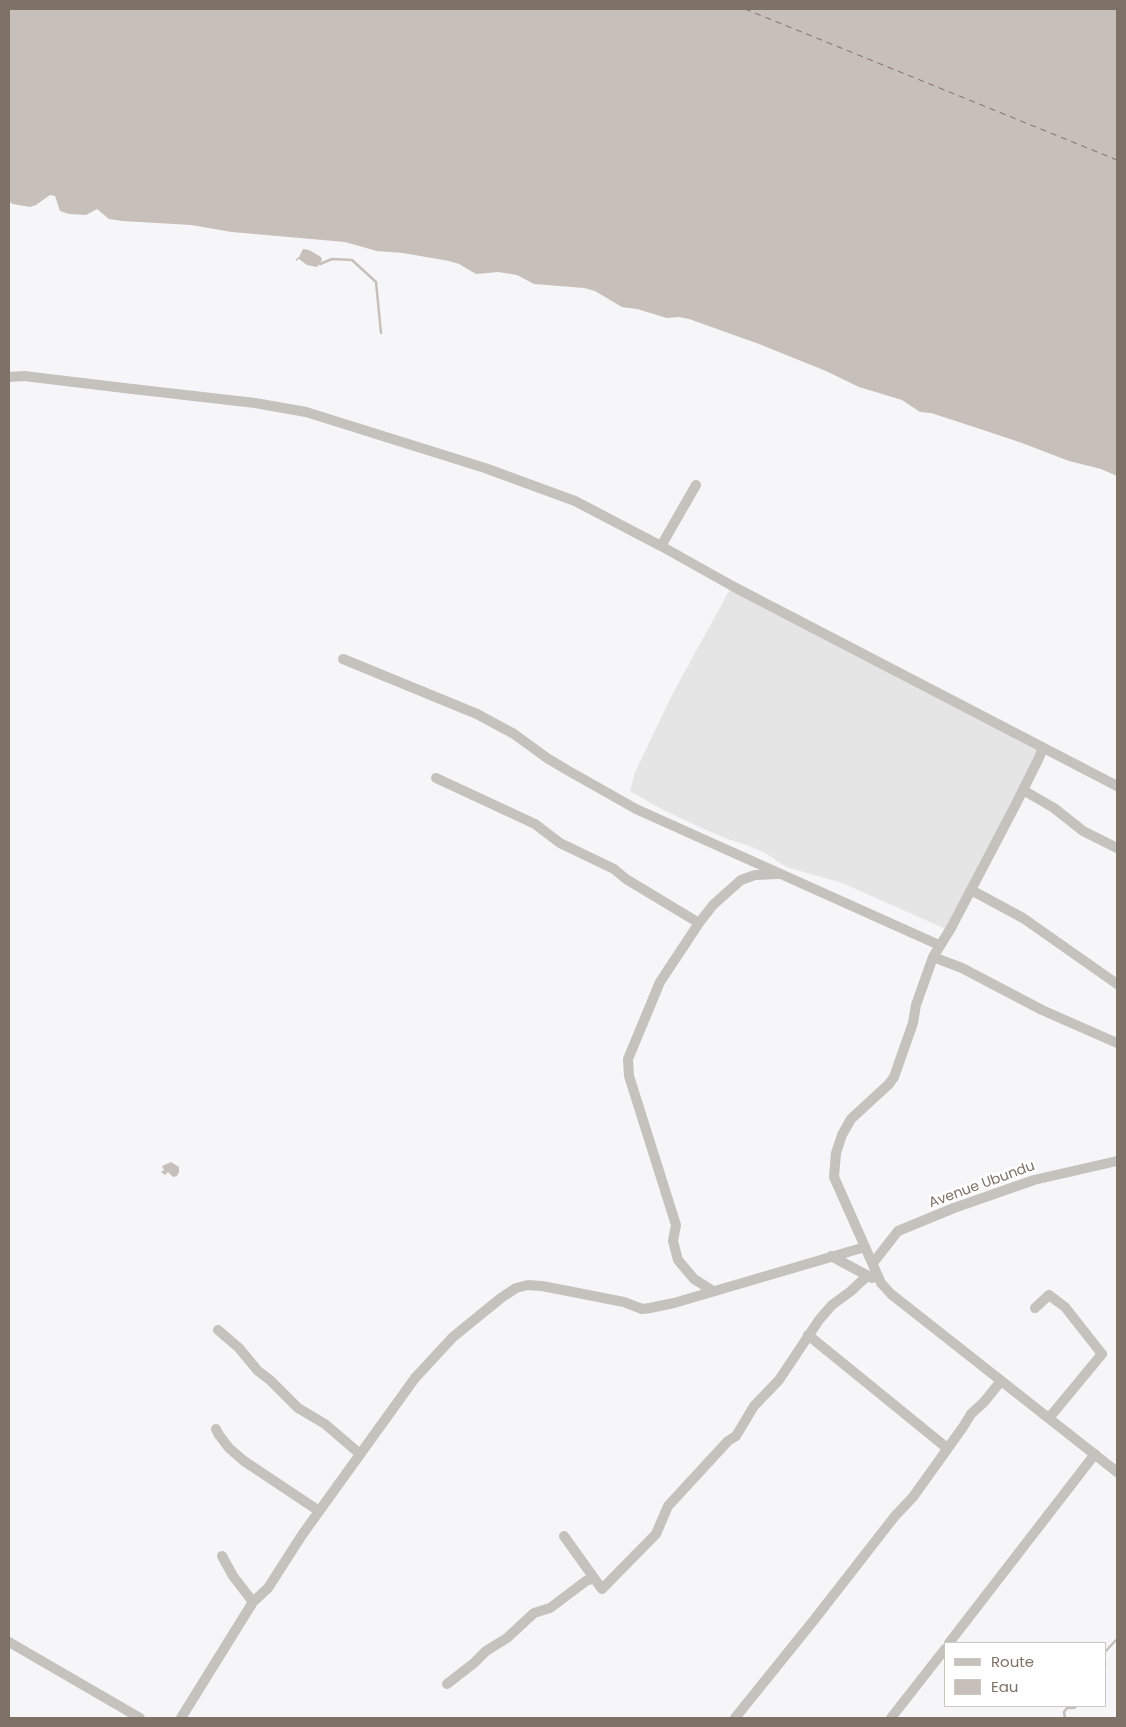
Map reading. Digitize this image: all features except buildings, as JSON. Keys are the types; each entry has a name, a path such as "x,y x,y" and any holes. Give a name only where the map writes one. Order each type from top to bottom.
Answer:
{"street":[{"path":"9,377 24,376 306,412 484,468 575,501 736,588 1117,786"},
{"path":"661,546 696,485"},
{"path":"343,659 477,714 508,730 547,758 636,809 939,945"},
{"path":"881,1284 834,1177 836,1153 842,1135 851,1120 889,1084 894,1076 933,958 939,945 951,928 1023,790 1042,748"},
{"path":"436,778 536,824 560,843 614,869 626,879 699,923"},
{"path":"1023,790 1054,808 1084,830 1117,848"},
{"path":"713,1291 694,1278 678,1260 673,1241 676,1225 629,1076 628,1059 660,982 712,906 741,880 755,875 782,874"},
{"path":"971,890 1023,918 1117,984"},
{"path":"933,958 962,968 1042,1010 1117,1043"},
{"name":"Avenue Ubundu","path":"873,1263 898,1232 954,1208 1034,1180 1117,1161"},
{"path":"181,1718 253,1602 268,1588 302,1535 415,1378 453,1337 514,1289 528,1285 542,1286 624,1302 642,1308 674,1304 865,1247"},
{"path":"831,1256 881,1284 890,1294 1117,1472"},
{"path":"564,1536 602,1590 617,1572 656,1534 668,1506 728,1441 736,1436 754,1406 779,1380 808,1335 832,1305 855,1288 867,1276"},
{"path":"1036,1308 1049,1295 1065,1306 1102,1353 1049,1418"},
{"path":"218,1330 239,1348 258,1371 270,1380 298,1408 325,1424 360,1454"},
{"path":"808,1335 947,1448"},
{"path":"735,1718 912,1497 970,1414 984,1402 1001,1380"},
{"path":"216,1429 218,1435 229,1448 244,1461 319,1511"},
{"path":"950,1642 1095,1454"},
{"path":"222,1556 233,1576 253,1602"},
{"path":"447,1684 486,1651 507,1638 534,1613 550,1608 586,1580 594,1578"},
{"path":"9,1642 140,1718"},
{"path":"891,1718 944,1650"}],"shaded area":[{"path":"733,584 1041,747 948,930 842,883 786,867 767,854 706,830 663,810 630,791 635,772 674,691"}],"water":[{"path":"9,9 1117,9 1117,476 931,413 920,412 902,400 859,387 826,371 759,344 689,319 679,317 667,318 637,309 622,307 595,291 584,288 534,284 517,275 498,272 476,274 459,264 449,261 403,253 377,251 345,242 232,232 191,225 122,221 109,219 97,209 86,215 69,214 60,211 55,196 50,195 30,207 13,204 9,202"},
{"path":"303,249 309,250 321,257 322,260 317,267 307,265 299,259 296,261"},
{"path":"171,1162 179,1167 177,1176 173,1177 168,1172 165,1175 161,1172 164,1170 162,1166"}],"waterway":[{"path":"320,264 332,259 352,260 376,282 381,333"},
{"path":"1106,1651 1117,1639"},
{"path":"1065,1718 1064,1712 1067,1708 1075,1707"}],"ferry route":[{"path":"745,9 1117,160"}]}
